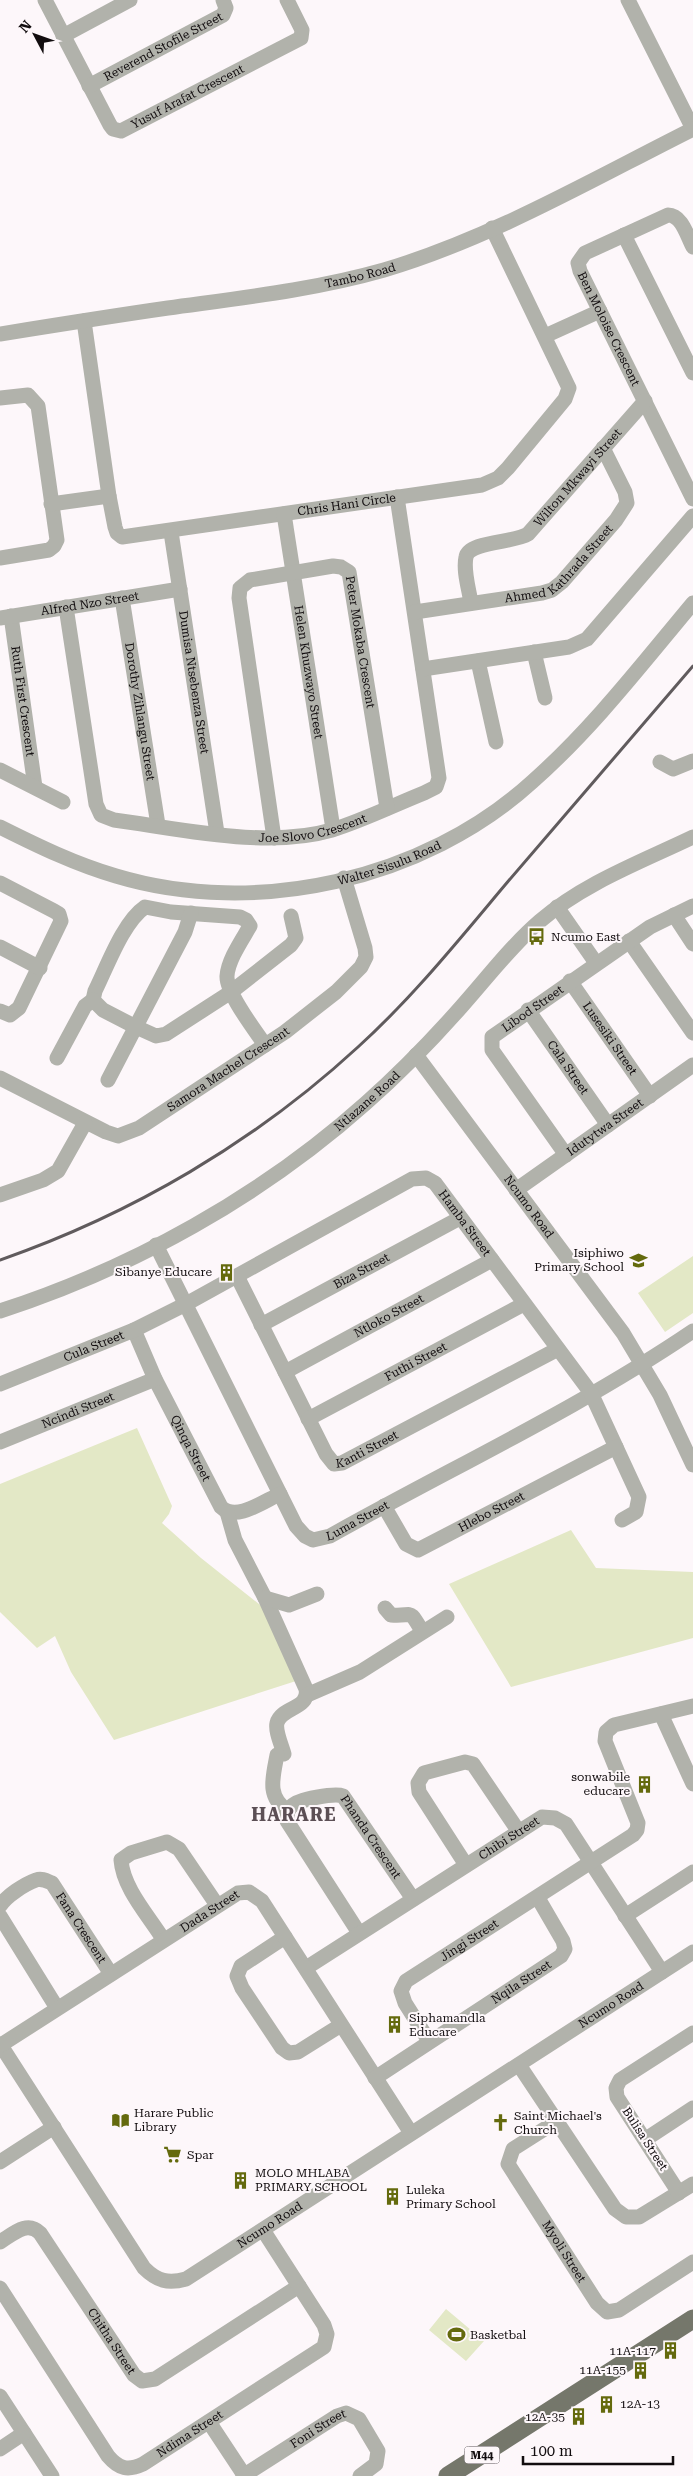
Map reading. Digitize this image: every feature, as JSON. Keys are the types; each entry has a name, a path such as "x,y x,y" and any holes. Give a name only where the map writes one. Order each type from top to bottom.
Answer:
{"main road":[{"name":"M44","path":"448,2476 693,2319"}],"street":[{"name":"Yusuf Arafat Crescent","path":"45,0 110,125 117,131 127,129 301,38 302,30 287,0"},
{"path":"63,36 130,0"},
{"name":"Reverend Stofile Street","path":"89,86 222,15 226,8 223,0"},
{"path":"628,0 693,129"},
{"name":"Tambo Road","path":"0,334 346,280 408,262 492,228 693,129"},
{"name":"Ben Moloise Crescent","path":"693,247 679,220 671,214 585,253 579,260 578,267 693,500"},
{"name":"Chris Hani Circle","path":"84,321 109,496 115,527 119,536 126,538 171,532 482,485 502,474 569,392 568,383 492,228"},
{"path":"624,235 693,373"},
{"path":"544,336 600,311"},
{"path":"0,398 28,395 38,406 57,540 54,546 44,551 0,554"},
{"name":"Wilton Mkwayi Street","path":"471,604 466,562 467,552 474,547 516,540 528,534 645,402"},
{"name":"Ahmed Kathrada Street","path":"415,612 552,590 616,520 627,503 628,498 603,448"},
{"path":"51,504 109,496"},
{"name":"Joe Slovo Crescent","path":"66,607 99,812 106,818 218,833 274,838 333,830 433,789 438,782 398,497"},
{"name":"Helen Khuzwayo Street","path":"284,514 333,830"},
{"path":"423,669 574,646 587,639 693,516"},
{"name":"Dumisa Ntsebenza Street","path":"171,532 218,833"},
{"name":"Peter Mokaba Crescent","path":"274,838 239,592 242,584 250,580 341,567 351,576 387,808"},
{"name":"Alfred Nzo Street","path":"6,617 180,589"},
{"name":"Dorothy Zihlangu Street","path":"122,598 158,825"},
{"name":"Walter Sisulu Road","path":"0,827 64,858 117,877 202,892 260,892 290,889 344,878 391,865 431,849 489,815 532,783 588,726 693,603"},
{"name":"Ruth First Crescent","path":"6,617 34,787"},
{"path":"534,652 545,698"},
{"path":"478,661 496,742"},
{"path":"660,762 673,769 693,761"},
{"path":"0,770 63,802"},
{"name":"Ntlazane Road","path":"0,1311 83,1280 156,1245 225,1206 289,1164 364,1105 416,1054 517,943 557,908 596,883 693,837"},
{"name":"Samora Machel Crescent","path":"0,1078 85,1123 118,1136 126,1135 265,1045 336,992 361,967 366,957 365,948 344,878"},
{"path":"0,883 54,911 61,918 60,926 17,1012 10,1015 0,1011"},
{"name":"Libod Street","path":"566,1155 492,1050 490,1044 496,1033 596,963 650,927 693,906"},
{"path":"57,1058 85,1006 93,1000 95,991 136,913 145,907 240,917 246,920 250,926 226,978 231,992 265,1045"},
{"path":"557,908 596,963"},
{"path":"108,1080 185,932 191,913"},
{"path":"674,915 693,944"},
{"path":"93,1000 103,1010 136,1027 156,1036 166,1034 231,992 291,946 296,938 292,916"},
{"path":"629,941 693,1033"},
{"path":"0,947 40,968"},
{"name":"Lusesiki Street","path":"570,981 650,1096"},
{"name":"Cala Street","path":"528,1010 608,1125"},
{"name":"Ncumo Road","path":"416,1054 623,1333 643,1364 693,1465"},
{"name":"Idutytwa Street","path":"516,1190 693,1065"},
{"path":"0,1195 43,1180 58,1171 85,1123"},
{"name":"Hamba Street","path":"186,1304 415,1178 426,1178 435,1184 591,1393"},
{"name":"Biza Street","path":"261,1325 460,1218"},
{"name":"Luma Street","path":"156,1245 300,1531 309,1539 317,1541 330,1536 643,1364 693,1331"},
{"name":"Ntloko Street","path":"285,1372 492,1260"},
{"name":"Kanti Street","path":"237,1276 308,1419 330,1461 334,1464 342,1464 558,1349"},
{"name":"Cula Street","path":"0,1384 134,1330 186,1304"},
{"name":"Futhi Street","path":"308,1419 524,1304"},
{"name":"Qinqa Street","path":"134,1330 155,1379 221,1508 227,1512 235,1540 265,1598 307,1695"},
{"name":"Ncindi Street","path":"0,1442 155,1379"},
{"path":"591,1393 639,1497 636,1512 622,1520"},
{"name":"Hlebo Street","path":"384,1506 406,1544 418,1550 616,1447"},
{"path":"227,1512 239,1512 280,1494"},
{"path":"265,1598 289,1605 317,1594"},
{"path":"385,1608 391,1615 409,1612 422,1631"},
{"path":"359,1933 287,1821 288,1811 281,1806 274,1795 271,1786 280,1755 276,1725 278,1719 305,1700 307,1695 360,1672 422,1631 447,1617"},
{"path":"693,1706 661,1714 693,1784"},
{"name":"Jingi Street","path":"429,2042 405,2003 401,1991 406,1982 538,1898 638,1830 638,1823 604,1741 606,1732 614,1725 661,1714"},
{"path":"466,1865 419,1792 418,1783 424,1773 470,1762 476,1766 519,1832"},
{"name":"Phanda Crescent","path":"288,1811 293,1804 336,1793 344,1796 413,1899"},
{"name":"Chibi Street","path":"306,1968 542,1817 555,1818 566,1824 662,1972"},
{"path":"163,1939 122,1873 120,1860 130,1853 167,1842 180,1849 217,1905"},
{"path":"626,1916 693,1872"},
{"name":"Fana Crescent","path":"0,1906 4,1900 37,1880 46,1880 52,1883 111,1974"},
{"name":"Dada Street","path":"0,2045 217,1905 238,1893 249,1892 262,1901 411,2134"},
{"name":"Nqila Street","path":"375,2078 561,1956 565,1949 564,1941 538,1898"},
{"path":"0,1916 57,2008"},
{"path":"285,1937 241,1966 237,1976 242,1988 282,2048 289,2053 298,2052 341,2025"},
{"name":"Ncumo Road","path":"0,2045 144,2268 154,2278 173,2283 186,2279 263,2230 693,1952"},
{"name":"Bulisa Street","path":"679,2193 646,2139 617,2097 616,2088 620,2080 693,2033"},
{"path":"519,2064 615,2209 626,2217 640,2217 693,2184"},
{"path":"646,2139 693,2108"},
{"name":"Myoli Street","path":"557,2121 514,2148 508,2164 597,2303 607,2312 619,2310 693,2262"},
{"path":"0,2162 54,2128"},
{"name":"Chitha Street","path":"0,2242 23,2228 31,2226 40,2232 134,2375 142,2381 155,2379 299,2286"},
{"name":"Ndima Street","path":"0,2288 108,2456 119,2467 132,2468 143,2464 324,2347 327,2331 263,2230"},
{"path":"0,2396 52,2476"},
{"name":"Foni Street","path":"244,2476 338,2416 346,2413 359,2419 378,2451 376,2464 360,2476"},
{"path":"209,2422 244,2476"},
{"path":"0,2449 24,2433"}],"green space":[{"path":"693,1256 693,1313 665,1332 638,1293"},
{"path":"137,1428 172,1506 162,1523 201,1558 264,1608 296,1681 114,1740 71,1672 55,1636 37,1648 0,1612 0,1484"},
{"path":"571,1530 596,1568 693,1572 693,1638 511,1687 449,1584"},
{"name":"Basketbal","path":"446,2309 484,2341 466,2361 429,2330"}],"railway":[{"path":"0,1260 49,1242 97,1221 190,1172 277,1114 318,1082 358,1047 416,989 693,666"}],"place":[{"name":"Ncumo East","path":"537,937"},
{"name":"Isiphiwo Primary School","path":"638,1260"},
{"name":"Sibanye Educare","path":"226,1272"},
{"name":"sonwabile educare","path":"644,1784"},
{"name":"Siphamandla Educare","path":"395,2025"},
{"name":"Harare Public Library","path":"120,2120"},
{"name":"Saint Michael's Church","path":"500,2123"},
{"name":"Spar","path":"173,2155"},
{"name":"MOLO MHLABA PRIMARY SCHOOL","path":"241,2180"},
{"name":"Luleka Primary School","path":"392,2197"},
{"name":"Basketbal","path":"456,2335"},
{"name":"11A-117","path":"670,2351"},
{"name":"11A-155","path":"640,2370"},
{"name":"12A-13","path":"606,2404"},
{"name":"12A-35","path":"579,2417"}],"district":[{"name":"HARARE","path":"294,1815"}]}
